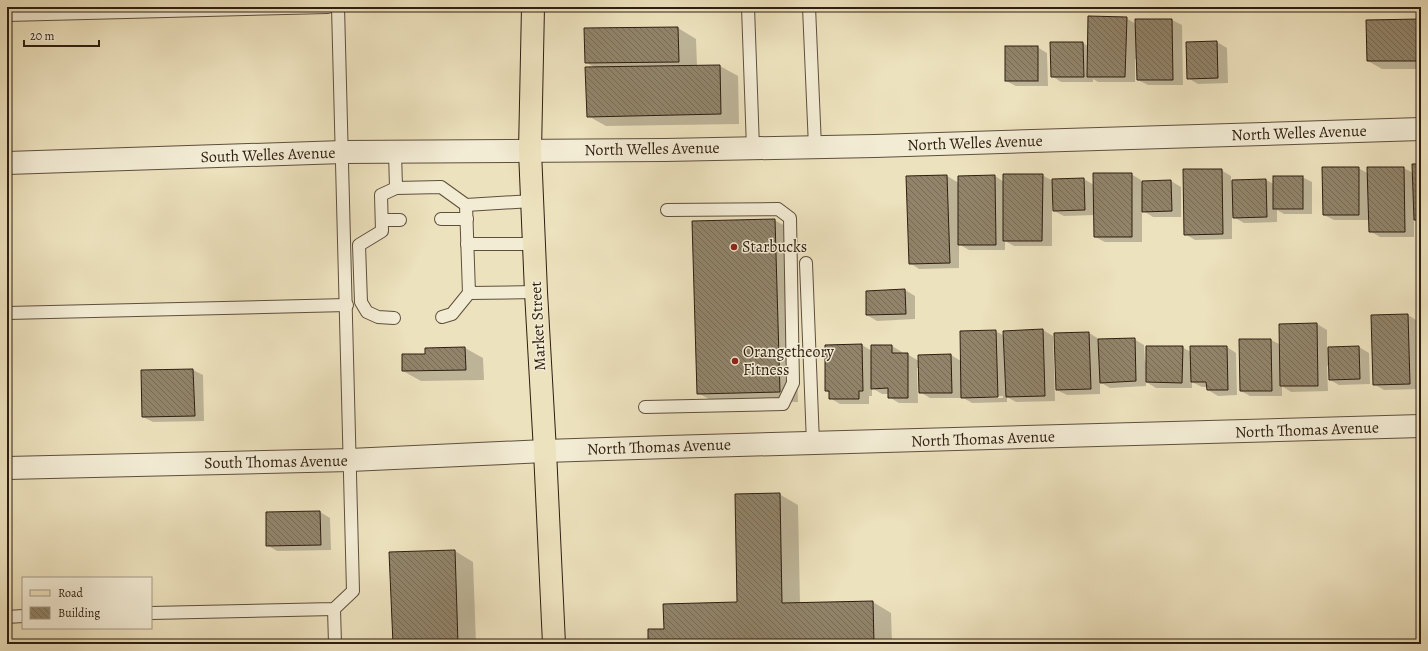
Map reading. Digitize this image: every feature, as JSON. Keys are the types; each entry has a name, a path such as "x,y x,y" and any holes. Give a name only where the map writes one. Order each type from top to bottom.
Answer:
{"main road":[{"name":"Market Street","path":"533,7 530,151 536,292 546,451 554,644"}],"street":[{"name":"North Welles Avenue","path":"530,151 666,150 891,145 1421,129"},
{"name":"South Welles Avenue","path":"7,163 343,152 530,151"},
{"name":"North Thomas Avenue","path":"546,451 1421,426"},
{"name":"South Thomas Avenue","path":"7,468 350,460 546,451"}],"lane":[{"path":"7,15 328,7"},
{"path":"152,613 334,609 353,592 347,305 338,7"},
{"path":"748,7 753,148"},
{"path":"809,7 815,146"},
{"path":"395,152 396,188"},
{"path":"394,318 378,317 367,312 361,302 359,245 382,231 381,195 396,188 441,187 466,205 532,201"},
{"path":"442,317 452,314 469,293 466,205"},
{"path":"645,407 783,404 794,383 790,218 778,209 667,210"},
{"path":"441,219 467,219"},
{"path":"382,220 400,220"},
{"path":"468,244 534,244"},
{"path":"806,264 813,443"},
{"path":"469,293 536,292"},
{"path":"7,313 347,305"},
{"path":"334,609 335,644"},
{"path":"7,617 22,616"}],"building":[{"path":"1088,16 1127,17 1125,77 1087,77"},
{"path":"1135,19 1172,19 1173,80 1137,80"},
{"path":"1421,19 1421,61 1367,61 1366,20"},
{"path":"678,27 679,62 585,63 584,28"},
{"path":"1217,41 1218,78 1187,79 1186,42"},
{"path":"1050,42 1083,42 1084,77 1051,77"},
{"path":"1005,46 1038,46 1038,81 1005,81"},
{"path":"720,65 721,114 587,117 585,67"},
{"path":"1412,164 1421,164 1421,220 1414,220"},
{"path":"1322,167 1359,167 1359,215 1323,215"},
{"path":"1367,167 1404,167 1405,232 1369,232"},
{"path":"1183,169 1222,169 1223,234 1184,235"},
{"path":"1093,173 1132,173 1132,237 1094,237"},
{"path":"1003,174 1043,174 1042,241 1003,241"},
{"path":"947,175 950,263 909,264 906,176"},
{"path":"995,175 996,245 958,245 958,176"},
{"path":"1273,176 1303,176 1303,209 1273,209"},
{"path":"1084,178 1085,210 1053,211 1052,179"},
{"path":"1266,179 1267,217 1233,218 1232,180"},
{"path":"1171,180 1172,211 1142,212 1142,181"},
{"path":"775,219 780,392 697,394 692,221"},
{"path":"905,289 906,314 866,315 866,291"},
{"path":"1408,314 1410,384 1373,385 1371,315"},
{"path":"1417,314 1421,314 1421,385 1419,385"},
{"path":"1317,323 1318,386 1280,386 1279,324"},
{"path":"1043,329 1045,396 1006,397 1003,331"},
{"path":"996,330 998,397 961,398 960,331"},
{"path":"1089,332 1091,389 1056,390 1054,333"},
{"path":"1135,338 1136,381 1100,383 1098,339"},
{"path":"1239,339 1271,339 1272,391 1240,391"},
{"path":"862,344 863,391 859,391 859,399 829,399 829,391 825,391 825,345"},
{"path":"871,345 892,345 892,353 908,353 908,398 888,398 888,388 871,389"},
{"path":"1146,346 1183,346 1182,383 1146,382"},
{"path":"1190,346 1227,346 1228,390 1207,390 1206,382 1191,382"},
{"path":"1359,346 1360,379 1329,380 1328,347"},
{"path":"465,347 466,370 402,371 402,354 425,354 425,348"},
{"path":"951,354 952,393 919,393 918,355"},
{"path":"193,369 195,416 142,417 141,370"},
{"path":"780,493 782,603 873,601 874,644 648,644 648,629 664,629 663,604 737,602 735,494"},
{"path":"320,511 321,545 266,546 266,512"},
{"path":"455,550 458,644 393,644 389,552"}],"place":[{"name":"Starbucks","path":"734,247"},
{"name":"Orangetheory Fitness","path":"735,361"}]}
